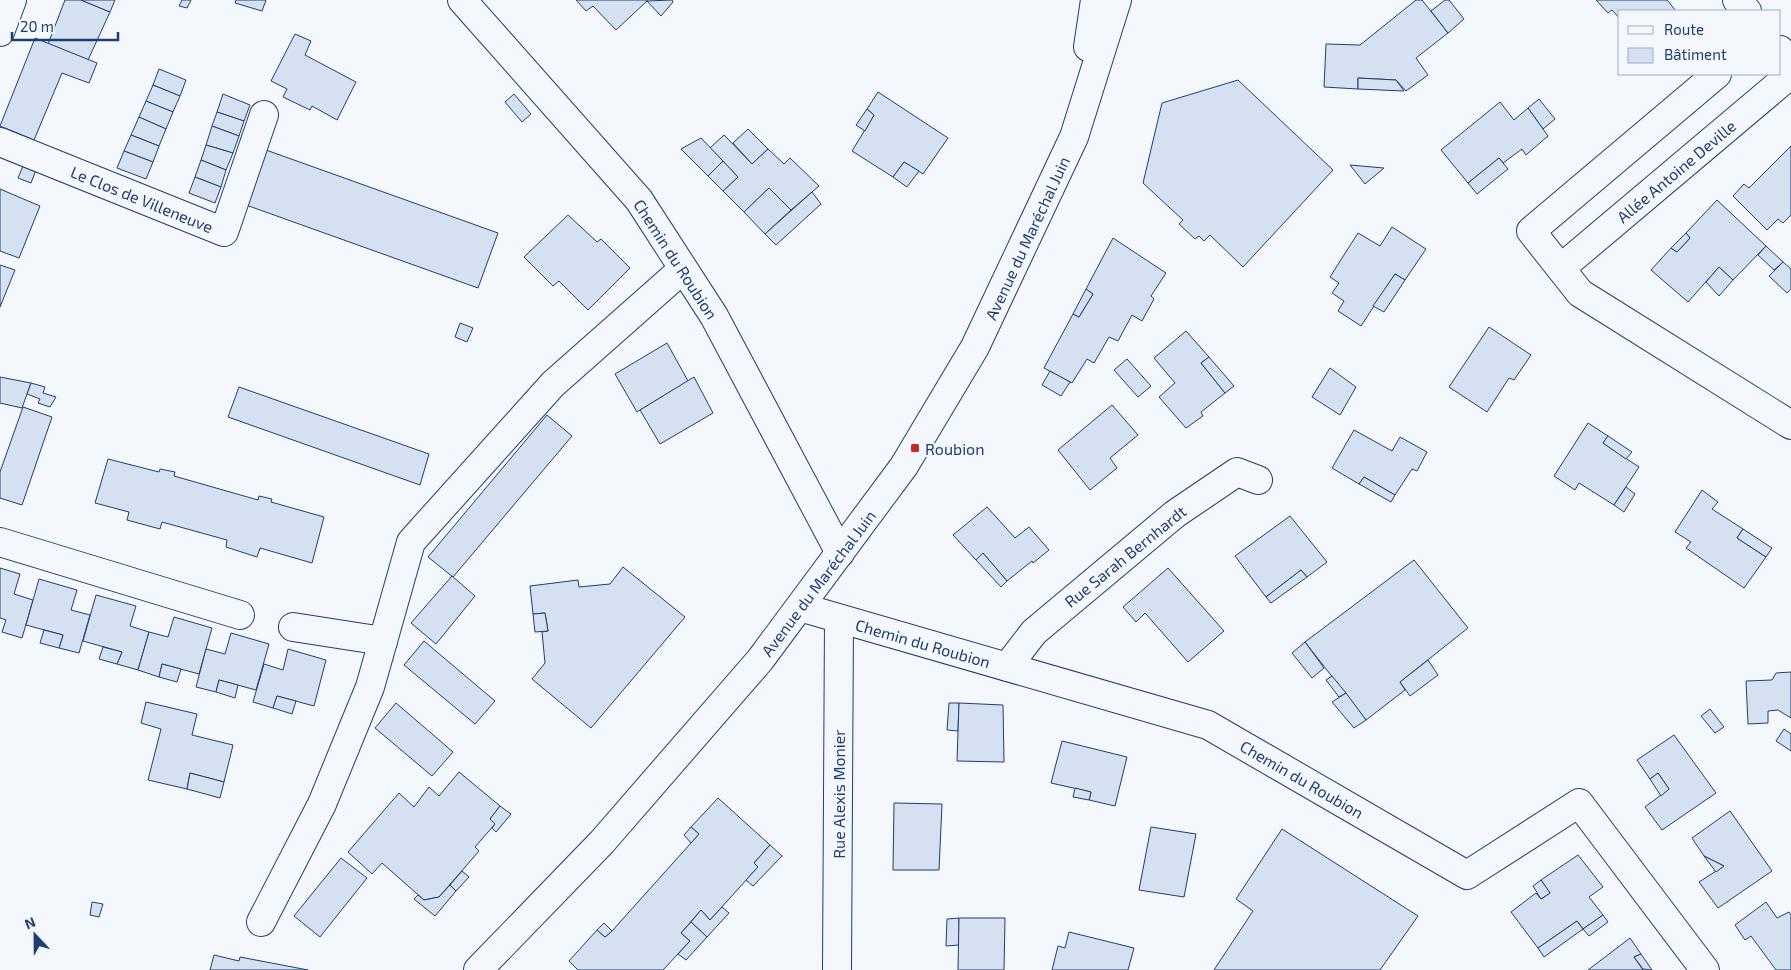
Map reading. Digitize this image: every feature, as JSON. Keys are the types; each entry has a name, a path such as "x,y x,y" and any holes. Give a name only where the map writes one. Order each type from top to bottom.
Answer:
{"street":[{"path":"0,32 12,0"},
{"name":"Chemin du Roubion","path":"462,0 639,200 714,316 840,553"},
{"path":"1074,138 1095,0"},
{"path":"1074,138 1117,0"},
{"path":"1737,0 1746,10"},
{"path":"1781,51 1791,63"},
{"name":"Allée Antoine Deville","path":"1561,268 1791,74"},
{"path":"1716,75 1531,231 1580,293 1791,425"},
{"name":"Le Clos de Villeneuve","path":"0,142 224,232 264,115"},
{"name":"Avenue du Maréchal Juin","path":"478,970 602,842 760,660 904,466 975,347 1074,138"},
{"path":"261,922 322,804 370,687 411,542 553,384 683,269"},
{"name":"Rue Sarah Bernhardt","path":"1007,667 1034,632 1175,514 1237,472 1258,480"},
{"path":"0,542 240,615"},
{"name":"Chemin du Roubion","path":"800,607 1208,725 1467,875 1579,803 1705,970"},
{"name":"Rue Alexis Monier","path":"837,970 839,619"},
{"path":"293,627 383,641"}],"building":[{"path":"65,0 81,0 110,12 88,60 48,44"},
{"path":"81,0 115,0 110,12"},
{"path":"182,0 191,0 187,8 179,6"},
{"path":"236,0 266,0 262,11 235,3"},
{"path":"576,0 647,1 616,30 593,6 586,11"},
{"path":"672,0 673,2 661,16 647,1"},
{"path":"1416,0 1422,0 1448,33 1416,58 1428,75 1406,91 1396,80 1358,78 1358,89 1324,87 1326,44 1360,45"},
{"path":"1445,0 1449,0 1464,19 1448,33 1431,11"},
{"path":"1596,0 1667,0 1675,10 1618,10 1618,17 1612,10 1608,13"},
{"path":"295,34 311,41 305,55 356,82 337,120 312,106 310,110 283,97 287,89 271,81"},
{"path":"35,38 97,63 89,83 62,73 34,140 0,126"},
{"path":"159,69 186,80 180,96 153,85"},
{"path":"1358,78 1396,80 1404,91 1358,89"},
{"path":"1238,80 1333,170 1243,267 1210,235 1204,241 1199,236 1195,239 1179,224 1183,220 1143,183 1162,103"},
{"path":"153,85 180,96 173,112 146,101"},
{"path":"878,92 948,138 923,174 904,162 893,177 852,151 874,115 867,109"},
{"path":"223,94 250,105 244,121 217,112"},
{"path":"514,94 531,114 522,122 505,102"},
{"path":"1539,99 1555,119 1543,129 1528,108"},
{"path":"146,101 173,112 166,129 139,117"},
{"path":"1500,102 1514,120 1528,108 1548,136 1526,155 1522,149 1503,163 1499,158 1468,183 1441,150"},
{"path":"867,109 874,115 865,131 856,125"},
{"path":"217,112 244,121 239,136 212,126"},
{"path":"139,117 166,129 159,146 131,135"},
{"path":"212,126 239,136 233,153 206,145"},
{"path":"748,129 768,149 752,164 733,143"},
{"path":"131,135 159,146 153,162 124,151"},
{"path":"724,135 752,164 768,149 784,164 790,158 819,186 791,210 769,188 744,212 723,191 738,177 710,148"},
{"path":"701,138 723,161 708,176 681,149"},
{"path":"206,145 233,153 226,170 201,160"},
{"path":"1791,146 1791,215 1783,223 1778,219 1767,230 1733,196 1744,184 1749,188"},
{"path":"266,150 498,233 478,288 246,205"},
{"path":"124,151 153,162 146,179 117,168"},
{"path":"1499,158 1508,169 1477,194 1468,183"},
{"path":"201,160 226,170 221,187 195,177"},
{"path":"723,161 738,177 723,191 708,176"},
{"path":"904,162 919,171 907,187 893,177"},
{"path":"1350,165 1384,168 1365,184"},
{"path":"23,166 36,170 31,183 18,178"},
{"path":"195,177 221,187 215,203 189,193"},
{"path":"769,188 791,210 765,234 744,212"},
{"path":"0,189 40,206 19,258 0,251"},
{"path":"812,192 821,204 776,245 765,234"},
{"path":"1717,200 1766,246 1733,280 1719,267 1688,302 1651,270 1671,248 1677,252 1690,238 1686,233"},
{"path":"568,215 597,242 601,239 630,268 588,310 559,281 553,286 524,257"},
{"path":"1392,227 1426,249 1405,280 1395,274 1361,326 1338,311 1344,301 1332,293 1339,283 1330,277 1358,233 1380,246"},
{"path":"1686,233 1690,238 1677,252 1671,248"},
{"path":"1113,238 1166,273 1151,296 1154,299 1142,321 1132,315 1118,341 1109,337 1094,363 1087,359 1072,383 1044,368 1073,314 1079,317 1093,294 1086,289"},
{"path":"1766,246 1783,262 1774,270 1758,255"},
{"path":"1783,262 1791,269 1791,289 1787,293 1769,276"},
{"path":"0,265 15,270 0,307"},
{"path":"1719,267 1733,280 1719,296 1706,282"},
{"path":"1395,274 1405,280 1384,312 1373,306"},
{"path":"1086,289 1093,294 1079,317 1073,314"},
{"path":"460,323 473,328 467,342 455,337"},
{"path":"1489,327 1531,355 1514,380 1509,378 1487,412 1449,387"},
{"path":"1186,331 1209,357 1201,363 1225,393 1201,412 1203,416 1186,428 1159,397 1175,383 1154,358"},
{"path":"667,343 688,381 637,412 615,374"},
{"path":"1209,357 1234,386 1225,393 1201,363"},
{"path":"1127,359 1151,386 1138,397 1114,370"},
{"path":"1330,368 1356,387 1340,415 1312,397"},
{"path":"1050,371 1070,382 1061,396 1042,385"},
{"path":"0,377 31,383 22,408 0,403"},
{"path":"694,377 713,413 660,444 640,410"},
{"path":"31,383 45,387 43,393 56,397 50,407 38,403 40,399 27,394"},
{"path":"239,387 429,454 420,485 228,417"},
{"path":"1112,405 1138,435 1110,458 1117,468 1090,490 1058,450"},
{"path":"23,407 52,417 22,505 0,498 0,472"},
{"path":"547,415 572,436 453,577 428,557"},
{"path":"1588,423 1608,436 1603,443 1639,467 1614,505 1579,483 1575,490 1554,476"},
{"path":"1354,430 1392,451 1400,437 1427,452 1417,471 1412,469 1395,495 1364,477 1359,484 1332,468"},
{"path":"1608,436 1632,452 1626,459 1603,443"},
{"path":"108,459 159,472 160,469 175,472 174,476 258,500 259,496 272,499 271,502 324,517 312,563 260,548 257,557 226,547 227,540 162,522 160,529 127,520 129,512 95,503"},
{"path":"1364,477 1395,495 1391,502 1359,484"},
{"path":"1626,487 1635,494 1624,512 1614,505"},
{"path":"1702,490 1718,502 1712,509 1743,529 1737,538 1766,557 1744,588 1686,548 1691,542 1675,532"},
{"path":"987,507 1015,538 1029,527 1049,550 1007,581 983,553 976,560 953,535"},
{"path":"1290,516 1327,562 1307,577 1301,570 1266,597 1235,556"},
{"path":"1743,529 1772,548 1766,557 1737,538"},
{"path":"983,553 1007,581 1001,587 976,560"},
{"path":"1414,560 1468,628 1400,682 1405,690 1366,720 1305,642"},
{"path":"623,567 685,617 591,728 532,679 545,663 542,632 548,631 545,613 533,614 530,586 578,580 579,587 610,584"},
{"path":"0,568 20,574 14,594 33,600 22,638 2,632 6,620 0,618"},
{"path":"1168,568 1224,631 1188,662 1145,613 1136,622 1123,607"},
{"path":"1301,570 1307,577 1271,603 1266,597"},
{"path":"452,576 475,596 436,644 411,623"},
{"path":"39,579 77,590 71,610 90,615 79,653 59,648 63,635 26,625"},
{"path":"96,595 136,606 130,626 149,632 138,670 117,664 122,652 83,641"},
{"path":"545,613 548,631 535,632 533,614"},
{"path":"174,617 212,628 199,674 162,664 159,677 138,670 149,632 168,637"},
{"path":"44,630 63,635 59,648 40,643"},
{"path":"231,633 269,644 256,690 219,680 216,692 196,687 206,649 225,654"},
{"path":"424,641 495,701 475,724 404,665"},
{"path":"1305,642 1324,668 1312,678 1292,653"},
{"path":"103,647 122,652 117,664 99,659"},
{"path":"288,649 326,660 314,706 277,696 273,708 253,702 264,664 283,670"},
{"path":"1428,660 1438,675 1410,696 1400,682"},
{"path":"162,664 181,669 177,682 159,677"},
{"path":"1791,672 1791,718 1778,710 1768,711 1768,723 1748,724 1746,681 1772,680 1776,673"},
{"path":"1332,676 1346,693 1339,697 1326,680"},
{"path":"219,680 238,685 235,698 216,692"},
{"path":"1346,693 1366,720 1354,728 1332,702"},
{"path":"277,696 296,701 292,714 273,708"},
{"path":"146,702 197,714 192,735 233,745 224,782 190,773 187,789 148,780 161,729 141,723"},
{"path":"396,703 453,752 432,776 375,728"},
{"path":"949,703 959,703 958,731 947,730"},
{"path":"959,703 1003,705 1004,762 957,761"},
{"path":"1710,709 1724,727 1715,733 1701,716"},
{"path":"1784,729 1791,734 1791,751 1776,741"},
{"path":"1674,735 1716,793 1662,830 1645,807 1669,789 1658,773 1650,779 1637,760"},
{"path":"1062,741 1127,757 1115,806 1089,800 1091,792 1051,783"},
{"path":"459,772 500,806 490,819 495,824 475,847 479,851 439,897 424,900 382,863 372,874 348,852 399,793 414,807 429,787 439,796"},
{"path":"190,773 224,782 220,798 187,789"},
{"path":"1658,773 1669,789 1661,796 1650,779"},
{"path":"1075,788 1091,792 1089,800 1073,797"},
{"path":"718,798 770,845 754,863 758,867 710,920 701,910 681,933 690,941 663,970 578,970 569,961 597,930 605,937 612,931 699,834 691,827"},
{"path":"894,803 942,804 939,870 893,870"},
{"path":"500,806 511,814 496,832 492,828 495,824 490,819"},
{"path":"1730,811 1772,871 1718,908 1699,882 1724,866 1704,856 1692,838"},
{"path":"691,827 699,834 691,843 684,835"},
{"path":"1151,827 1196,834 1184,897 1139,890"},
{"path":"1282,829 1418,916 1380,970 1214,970 1253,911 1236,899"},
{"path":"770,845 782,856 753,886 746,880 758,867 754,863"},
{"path":"1578,855 1603,887 1589,897 1603,915 1583,929 1577,921 1538,948 1511,912 1536,893 1541,899 1550,893 1541,880"},
{"path":"1704,856 1724,866 1716,872"},
{"path":"341,858 367,878 320,937 294,916"},
{"path":"462,871 469,877 456,891 450,885"},
{"path":"1541,880 1550,893 1541,899 1533,886"},
{"path":"450,885 456,891 435,916 414,899 418,895 424,900 439,897"},
{"path":"92,902 103,904 99,917 90,915"},
{"path":"1766,902 1777,918 1789,912 1791,915 1791,970 1776,970 1751,936 1745,940 1735,925"},
{"path":"722,907 729,913 707,937 691,922 701,910 710,920"},
{"path":"1603,915 1608,922 1589,936 1583,929"},
{"path":"959,918 959,945 946,946 947,919"},
{"path":"959,918 1005,918 1004,970 958,970"},
{"path":"1577,921 1583,929 1544,957 1538,948"},
{"path":"691,922 707,937 686,960 678,954 690,941 681,933"},
{"path":"604,923 612,931 605,937 597,930"},
{"path":"1069,932 1134,948 1128,970 1052,970 1058,946 1065,948"},
{"path":"1630,938 1641,954 1634,957 1643,970 1588,970"},
{"path":"1641,954 1652,970 1643,969 1634,957"},
{"path":"214,955 239,961 240,957 308,970 210,970"}],"place":[{"name":"Roubion","path":"915,448"}]}
